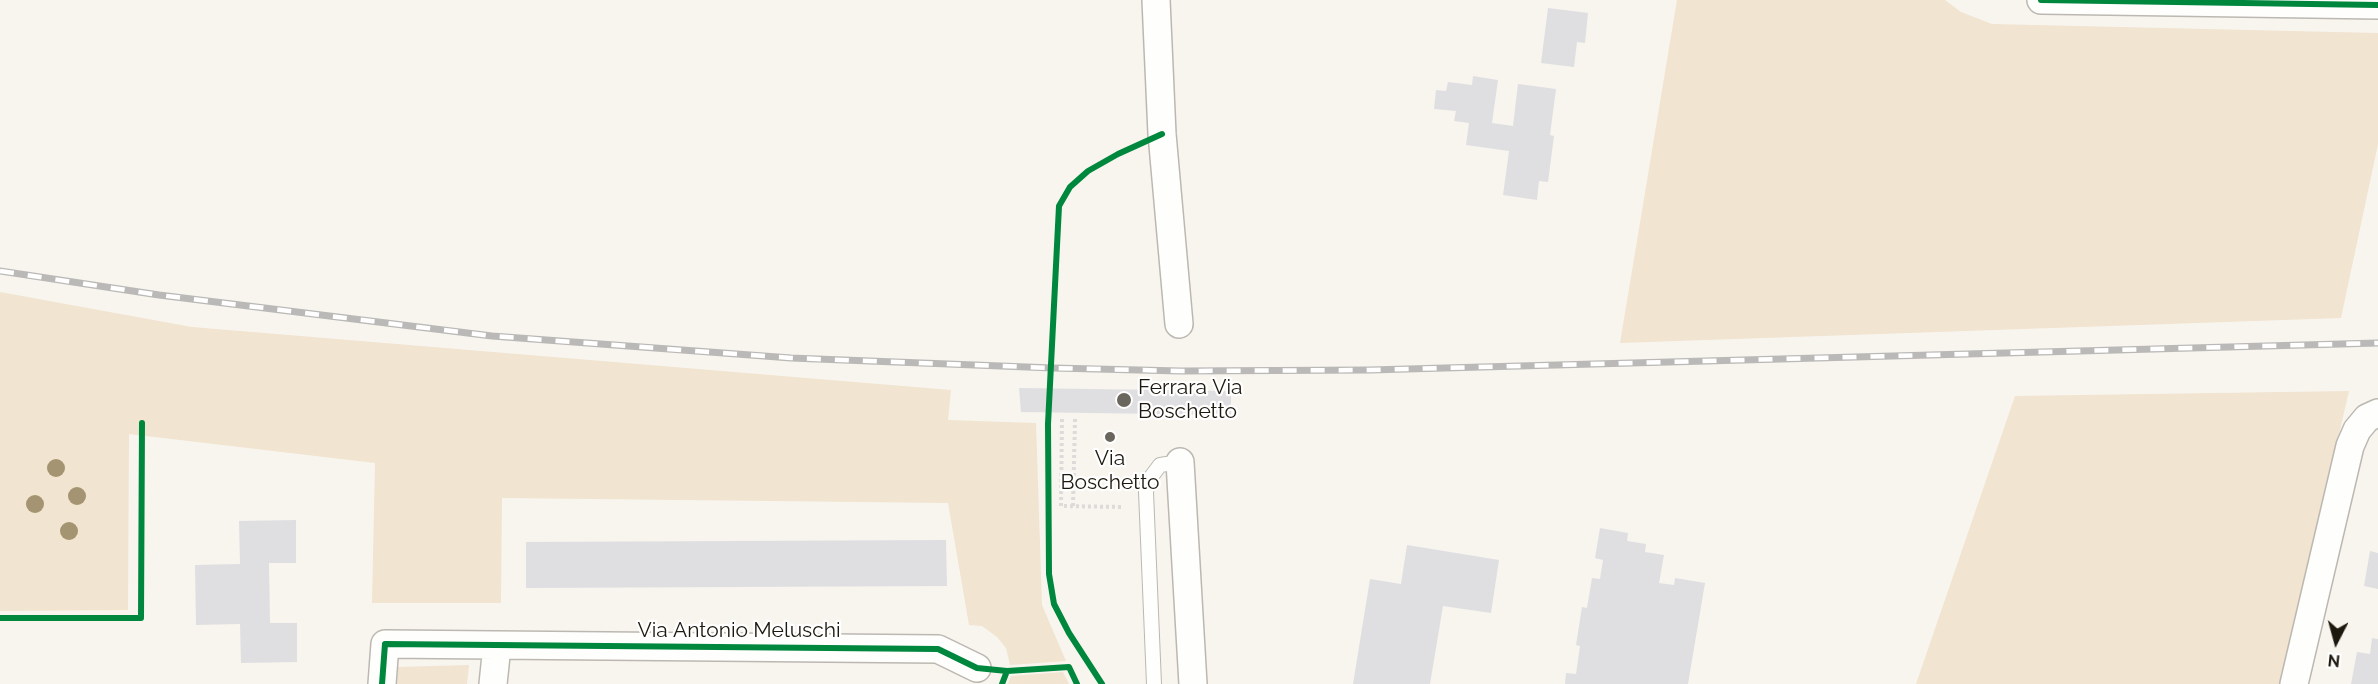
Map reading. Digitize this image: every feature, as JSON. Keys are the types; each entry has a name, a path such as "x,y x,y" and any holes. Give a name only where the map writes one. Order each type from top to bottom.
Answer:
{"street":[{"path":"1156,0 1164,163 1179,324"},
{"path":"2042,0 2378,5"},
{"path":"2294,684 2350,446 2357,430 2367,418 2378,413"},
{"path":"1180,462 1193,684"},
{"name":"Via Antonio Meluschi","path":"382,684 385,644 938,649 977,668"},
{"path":"493,684 497,645"}],"lane":[{"path":"1154,684 1146,508 1148,481 1160,465 1180,462"}],"path":[{"path":"1062,419 1061,506 1146,508"},
{"path":"1073,506 1075,419"}],"shaded area":[{"path":"1677,0 1945,0 1961,12 1992,24 2378,33 2378,144 2341,318 1620,343"},
{"path":"0,292 192,327 951,390 948,420 1036,423 1042,605 1066,661 1010,665 1006,648 997,637 982,626 969,625 948,503 502,498 501,603 372,603 375,463 129,434 128,610 0,611"},
{"path":"2349,391 2281,684 1916,684 2015,396"},
{"path":"469,665 467,684 397,684 398,667"},
{"path":"1063,672 1069,684 1008,684 1011,676"}],"building":[{"path":"1548,8 1588,13 1585,43 1577,42 1574,67 1541,63"},
{"path":"1473,76 1498,80 1492,123 1513,126 1518,84 1556,89 1550,135 1554,136 1548,182 1539,181 1537,200 1503,195 1509,151 1466,145 1469,123 1454,121 1456,111 1434,109 1436,90 1446,91 1448,82 1472,85"},
{"path":"1019,388 1231,391 1231,415 1021,412"},
{"path":"296,520 296,563 269,563 270,623 297,623 297,662 241,663 240,624 196,625 195,565 240,564 239,521"},
{"path":"1600,528 1628,533 1627,541 1646,544 1645,552 1664,555 1659,583 1674,585 1675,578 1705,583 1688,684 1565,684 1566,673 1576,674 1580,646 1576,645 1582,607 1587,608 1592,578 1600,579 1603,560 1595,558"},
{"path":"946,540 947,586 526,588 526,542"},
{"path":"1407,545 1499,560 1491,613 1443,606 1430,684 1353,684 1370,579 1401,584"},
{"path":"2370,551 2378,553 2378,589 2364,586"},
{"path":"2372,638 2378,639 2378,684 2351,684 2357,652 2370,654"}],"railway":[{"path":"0,271 159,295 492,336 791,358 1053,368 1181,371 1370,370 2378,343"}],"cycle path":[{"path":"2041,0 2378,5"},
{"path":"1102,684 1069,633 1054,604 1049,574 1048,424 1059,206 1070,187 1088,171 1162,134"},
{"path":"0,618 141,618 142,423"},
{"path":"382,684 385,644 938,649 977,668 1007,671"},
{"path":"1002,684 1007,671 1069,667 1077,684"}],"place":[{"name":"Ferrara Via Boschetto","path":"1124,400"},
{"name":"Via Boschetto","path":"1110,437"}]}
